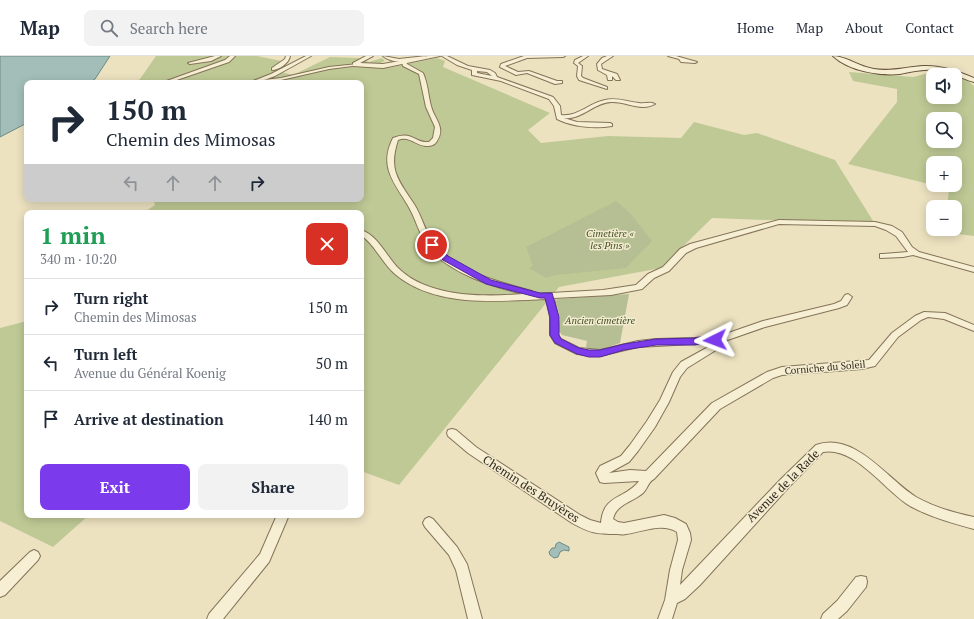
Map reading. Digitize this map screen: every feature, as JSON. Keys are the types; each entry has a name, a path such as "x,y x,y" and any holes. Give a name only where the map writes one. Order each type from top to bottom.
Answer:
{"main road":[{"path":"835,56 846,64 879,72 899,73 919,68 943,70 974,80"}],"street":[{"path":"190,63 209,60 219,56"},
{"path":"172,80 227,61 233,58 233,56"},
{"path":"257,80 280,66 287,60 288,56"},
{"path":"261,80 300,58 309,56"},
{"path":"360,64 370,56"},
{"path":"385,56 386,58 399,61 424,56"},
{"path":"274,80 330,68 360,64 378,66 404,63 436,56"},
{"path":"444,56 452,62 475,69 474,74 496,78 551,98 557,106 559,118 564,121 577,124 610,125"},
{"path":"528,56 543,63"},
{"path":"560,82 557,83 527,72 518,74 502,67 503,64 528,56 563,56"},
{"path":"586,56 577,61 576,64 580,66 579,76 581,79 605,88"},
{"path":"611,56 604,59 599,64 600,70 610,76 615,75 618,79"},
{"path":"670,56 681,59"},
{"path":"404,63 405,65 422,73 429,110 438,126 438,132 433,143 430,145 422,144 408,137 402,136 396,139 389,164 398,188 412,205 432,245 446,258 489,282 545,296"},
{"path":"558,115 567,117 578,116 599,103 613,100 634,105 652,104"},
{"path":"364,234 374,241 402,276 428,289 442,293 474,298 622,292 634,289 651,276 666,269 683,252 692,246 779,222 881,225 899,234 909,249 914,253 974,270"},
{"path":"883,256 914,253"},
{"path":"545,296 554,317 554,335 558,341 577,351 589,354 656,342 695,341 708,339 714,341 763,324 836,306 848,298"},
{"name":"Corniche du Soleil","path":"616,528 607,522 607,514 611,507 642,486 645,478 710,411 770,375 782,371 872,363 878,358 895,335 927,314 946,316 974,328"},
{"path":"645,478 641,475 634,475 610,479 604,478 602,473 604,470 625,459 634,448 664,402 676,374 684,365 713,348 715,344 714,341"},
{"name":"Chemin des Bruyères","path":"452,433 472,450 588,526 604,529 624,529 664,521 674,523 682,529 685,541 676,567 673,598"},
{"name":"Avenue de la Rade","path":"673,598 680,594 695,580 784,484 820,448 824,447 834,446 851,452 900,492 925,508 974,524"},
{"path":"214,619 265,558 281,518"},
{"path":"429,523 453,551 462,569 475,619"},
{"path":"0,590 34,556"},
{"path":"828,619 842,606 861,582"},
{"path":"665,619 673,598"}],"green space":[{"path":"156,56 257,56 281,61 270,69 293,75 330,57 358,58 369,62 382,58 385,61 378,64 388,68 437,58 445,61 443,67 550,113 528,130 541,143 608,136 681,138 694,122 744,135 757,133 835,160 875,224 712,218 661,268 559,287 399,485 364,472 364,210 148,210 155,205 154,202 364,202 364,80 139,80"},
{"path":"849,72 913,77 926,74 926,104 962,104 962,78 974,86 974,236 962,234 962,200 948,200 949,192 962,192 962,156 926,156 926,183 848,164 897,102 897,89 853,81"},
{"name":"Cimetière « les Pins »","path":"616,201 630,213 652,241 626,268 556,275 546,278 529,268 533,266 526,247"},
{"name":"Ancien cimetière","path":"629,294 620,343 599,350 593,350 586,347 587,341 562,335 558,330 560,319 556,301 557,299"},
{"path":"24,322 24,518 86,518 53,547 0,521 0,328"}],"water":[{"path":"0,56 110,56 94,80 24,80 24,125 0,137"},
{"path":"559,542 569,547 569,551 564,550 560,552 558,557 554,558 549,552 552,548 555,548 556,544"}],"route":[{"path":"432,245 446,258 489,282 540,296 549,295 554,317 554,335 558,341 577,351 589,354 600,353 638,344 656,342 695,341 708,339 715,340"}]}
